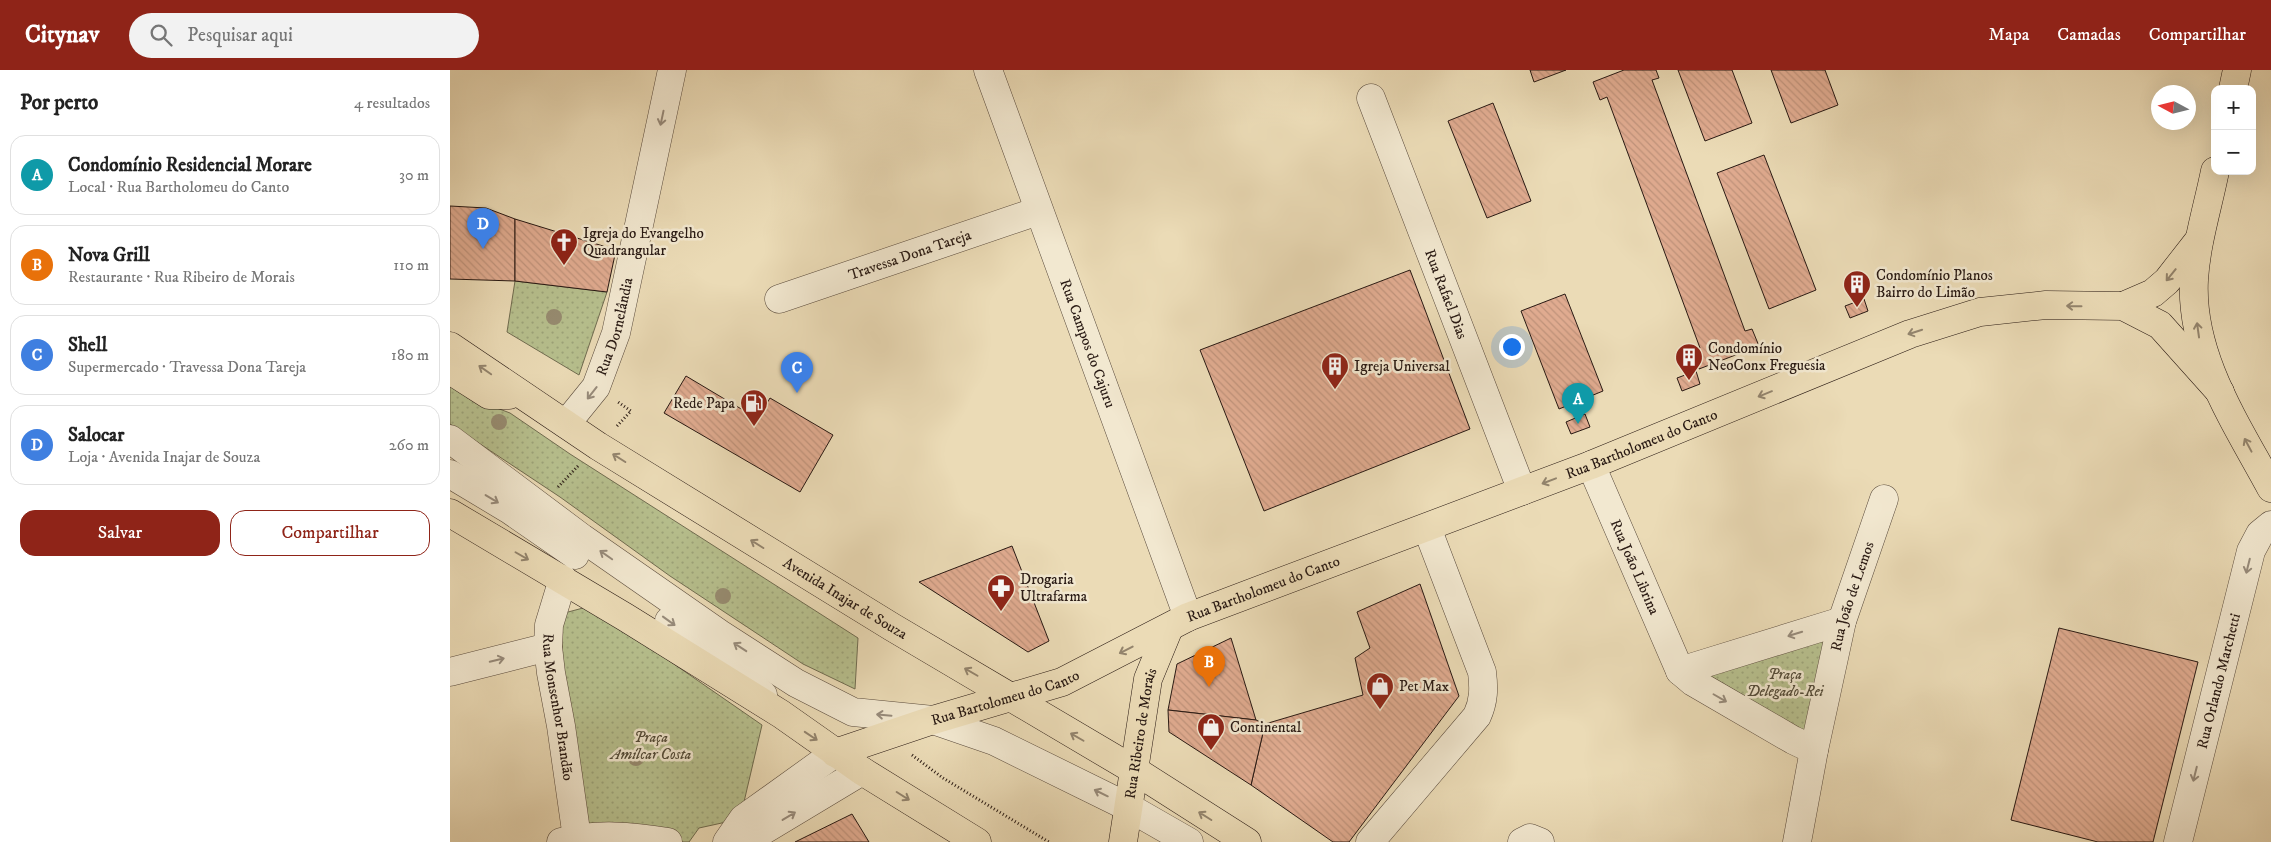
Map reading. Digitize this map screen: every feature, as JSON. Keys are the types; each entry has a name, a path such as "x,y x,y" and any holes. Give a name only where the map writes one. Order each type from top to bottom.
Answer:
{"main road":[{"path":"2234,85 2237,70"},
{"path":"2214,175 2194,279 2194,308 2199,339 2220,392 2271,488"},
{"path":"2123,306 2153,293 2166,281 2201,237"},
{"name":"Rua Bartholomeu do Canto","path":"1179,623 1591,465 1910,334 1980,312 2046,305 2123,306"},
{"path":"2123,306 2160,326 2220,392"},
{"name":"Avenida Inajar de Souza","path":"450,346 566,424 892,627 1134,770 1247,842"},
{"path":"450,370 489,395 520,394"},
{"path":"450,513 563,579 781,714 835,753 977,842"},
{"name":"Rua Bartolomeu do Canto","path":"835,753 933,720 1062,682 1179,623"},
{"name":"Rua Ribeiro de Morais","path":"1123,842 1148,679 1179,623"}],"street":[{"name":"Rua Dornelândia","path":"566,424 596,387 616,333 672,70"},
{"name":"Rua Campos do Cajuru","path":"988,70 1179,623"},
{"name":"Rua Rafael Dias","path":"1371,98 1522,491"},
{"name":"Travessa Dona Tareja","path":"779,299 1038,211"},
{"path":"450,439 582,538 720,634 796,683 853,712 933,720 994,741 1128,806 1189,842"},
{"name":"Rua João Librina","path":"1591,465 1680,671"},
{"path":"450,474 518,516 732,666 764,695 781,714"},
{"name":"Rua João de Lemos","path":"1797,842 1814,750 1842,621 1884,499"},
{"name":"Rua Orlando Marchetti","path":"2178,842 2251,552 2260,534 2271,525"},
{"path":"1370,842 1477,716 1482,705 1484,689 1482,672 1427,528"},
{"name":"Rua Monsenhor Brandão","path":"563,579 549,625 548,647 550,673 561,726 569,840"},
{"path":"1680,671 1842,621"},
{"path":"450,672 548,647"},
{"path":"1680,671 1694,682 1793,740 1814,750"},
{"path":"742,836 835,753"},
{"path":"742,836 862,770"},
{"path":"569,840 637,837 668,842"},
{"path":"1522,842 1530,838 1540,842"}],"green space":[{"path":"515,281 607,292 579,375 507,332"},
{"path":"450,386 473,399 510,413 570,454 858,638 855,689 803,664 670,576 560,497 450,424"},
{"name":"Praça Amílcar Costa","path":"583,608 619,626 762,725 740,819 699,828 689,842 577,842 557,615"},
{"name":"Praça Delegado-Rei","path":"1829,636 1807,733 1707,674"}],"building":[{"path":"1530,70 1566,70 1534,82"},
{"path":"1624,70 1656,70 1659,78 1652,80 1745,331 1752,329 1759,346 1699,369 1693,351 1700,348 1607,97 1600,100 1593,82"},
{"path":"1678,70 1732,70 1752,123 1705,141"},
{"path":"1771,70 1825,70 1838,105 1791,123"},
{"path":"1493,103 1531,201 1487,218 1448,121"},
{"path":"1764,155 1816,290 1769,309 1717,173"},
{"path":"450,206 486,208 515,219 515,281 450,279"},
{"name":"Igreja do Evangelho Quadrangular","path":"515,219 616,250 607,292 515,281"},
{"name":"Igreja Universal","path":"1410,270 1470,429 1264,511 1200,350"},
{"path":"1565,294 1603,391 1559,409 1521,311"},
{"name":"Condomínio Planos Bairro do Limão","path":"1864,299 1868,311 1850,318 1845,306"},
{"name":"Condomínio NeoConx Freguesia","path":"1696,371 1700,384 1682,391 1677,378"},
{"name":"Rede Papa","path":"686,376 758,419 770,398 833,435 800,492 664,413"},
{"path":"1585,414 1590,427 1571,434 1566,422"},
{"name":"Drogaria Ultrafarma","path":"1012,546 1049,641 1028,652 919,582"},
{"name":"Pet Max","path":"1420,584 1459,696 1349,842 1333,842 1251,785 1265,724 1363,695 1355,658 1370,648 1357,612"},
{"path":"2059,628 2198,662 2153,842 2098,842 2011,820"},
{"path":"1231,638 1256,720 1168,710 1177,664"},
{"path":"1168,710 1256,720 1265,724 1251,785 1169,732"},
{"path":"852,814 869,842 795,842"}],"place":[{"name":"Salocar","path":"483,249"},
{"name":"Igreja do Evangelho Quadrangular","path":"564,266"},
{"name":"Condomínio Planos Bairro do Limão","path":"1857,308"},
{"name":"Condomínio NeoConx Freguesia","path":"1689,381"},
{"name":"Igreja Universal","path":"1335,390"},
{"name":"Shell","path":"797,393"},
{"name":"Condomínio Residencial Morare","path":"1578,424"},
{"name":"Rede Papa","path":"754,427"},
{"name":"Drogaria Ultrafarma","path":"1001,612"},
{"name":"Nova Grill","path":"1209,687"},
{"name":"Pet Max","path":"1380,710"},
{"name":"Continental","path":"1211,751"}]}
